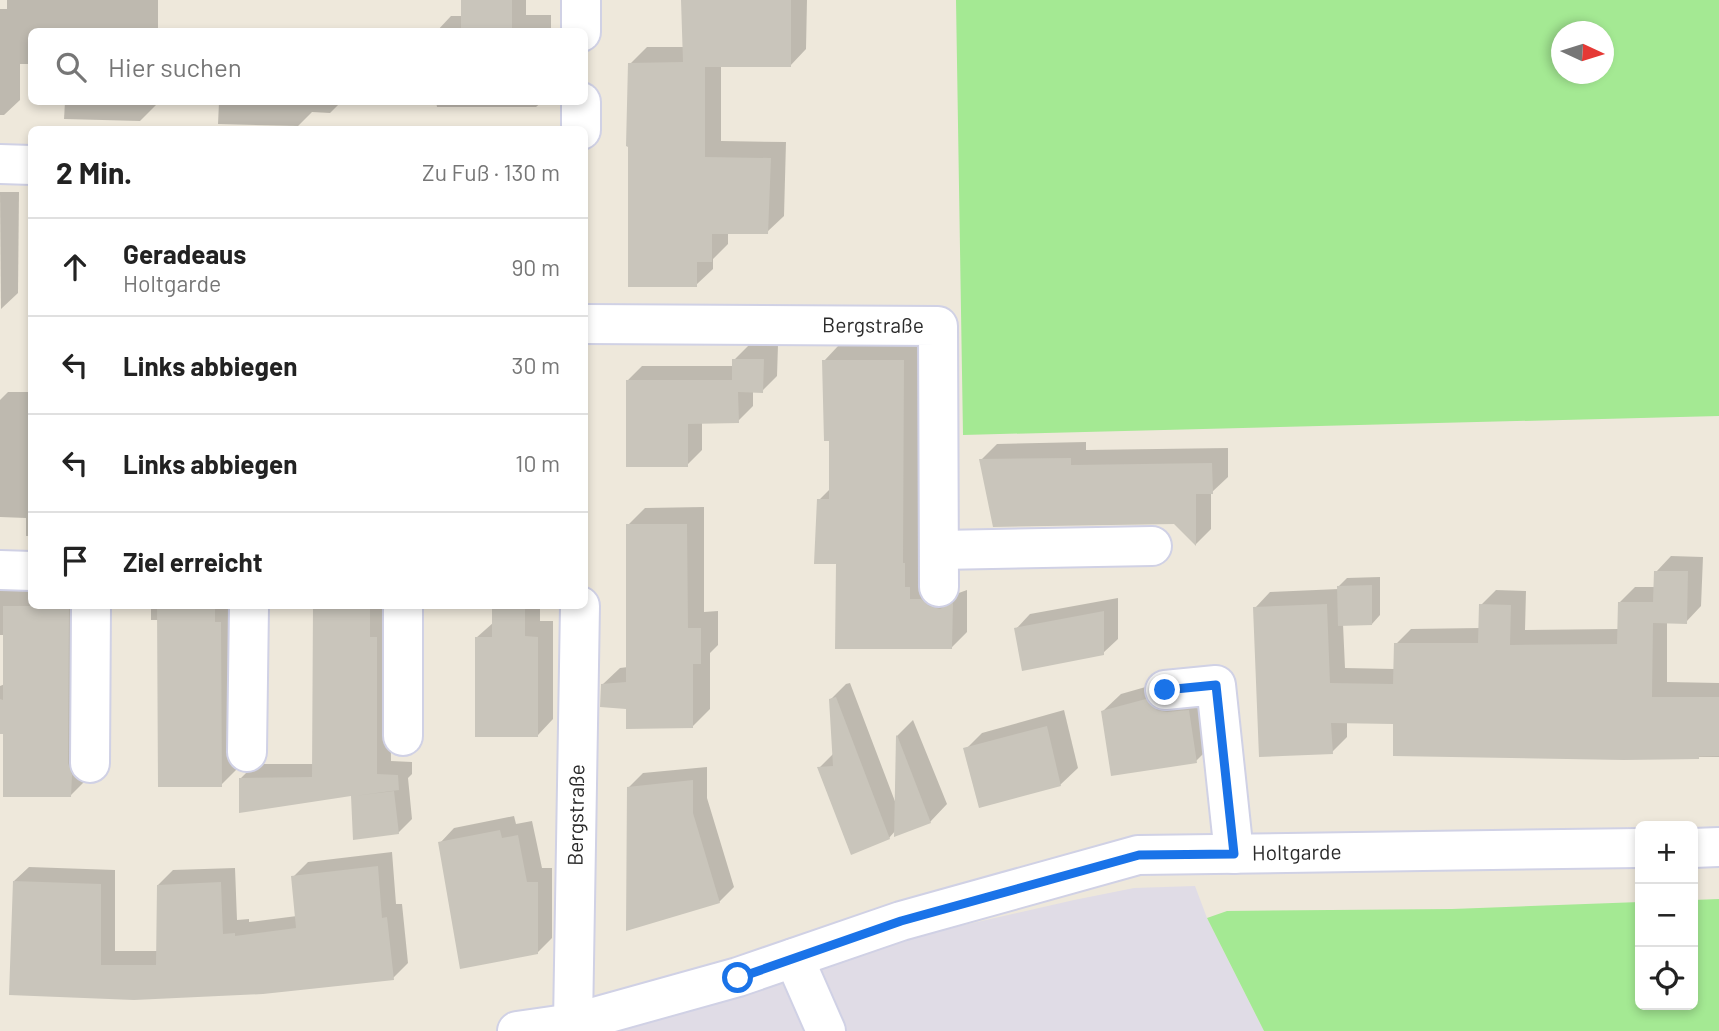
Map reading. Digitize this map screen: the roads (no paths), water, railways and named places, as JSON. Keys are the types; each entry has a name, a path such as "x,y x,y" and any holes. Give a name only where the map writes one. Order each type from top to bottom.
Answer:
{"street":[{"path":"581,0 581,28"},
{"path":"581,105 581,126"},
{"path":"0,164 28,166"},
{"name":"Bergstraße","path":"588,324 938,326 940,568 1152,546"},
{"path":"0,570 28,571"},
{"path":"90,764 91,609"},
{"path":"247,752 249,609"},
{"path":"403,609 403,736"},
{"name":"Bergstraße","path":"573,1023 580,609"},
{"path":"1165,690 1216,685 1234,854"},
{"path":"1698,848 1719,847"},
{"name":"Holtgarde","path":"517,1031 573,1023 738,978 901,921 1139,855 1635,848"},
{"path":"794,958 826,1031"}]}
